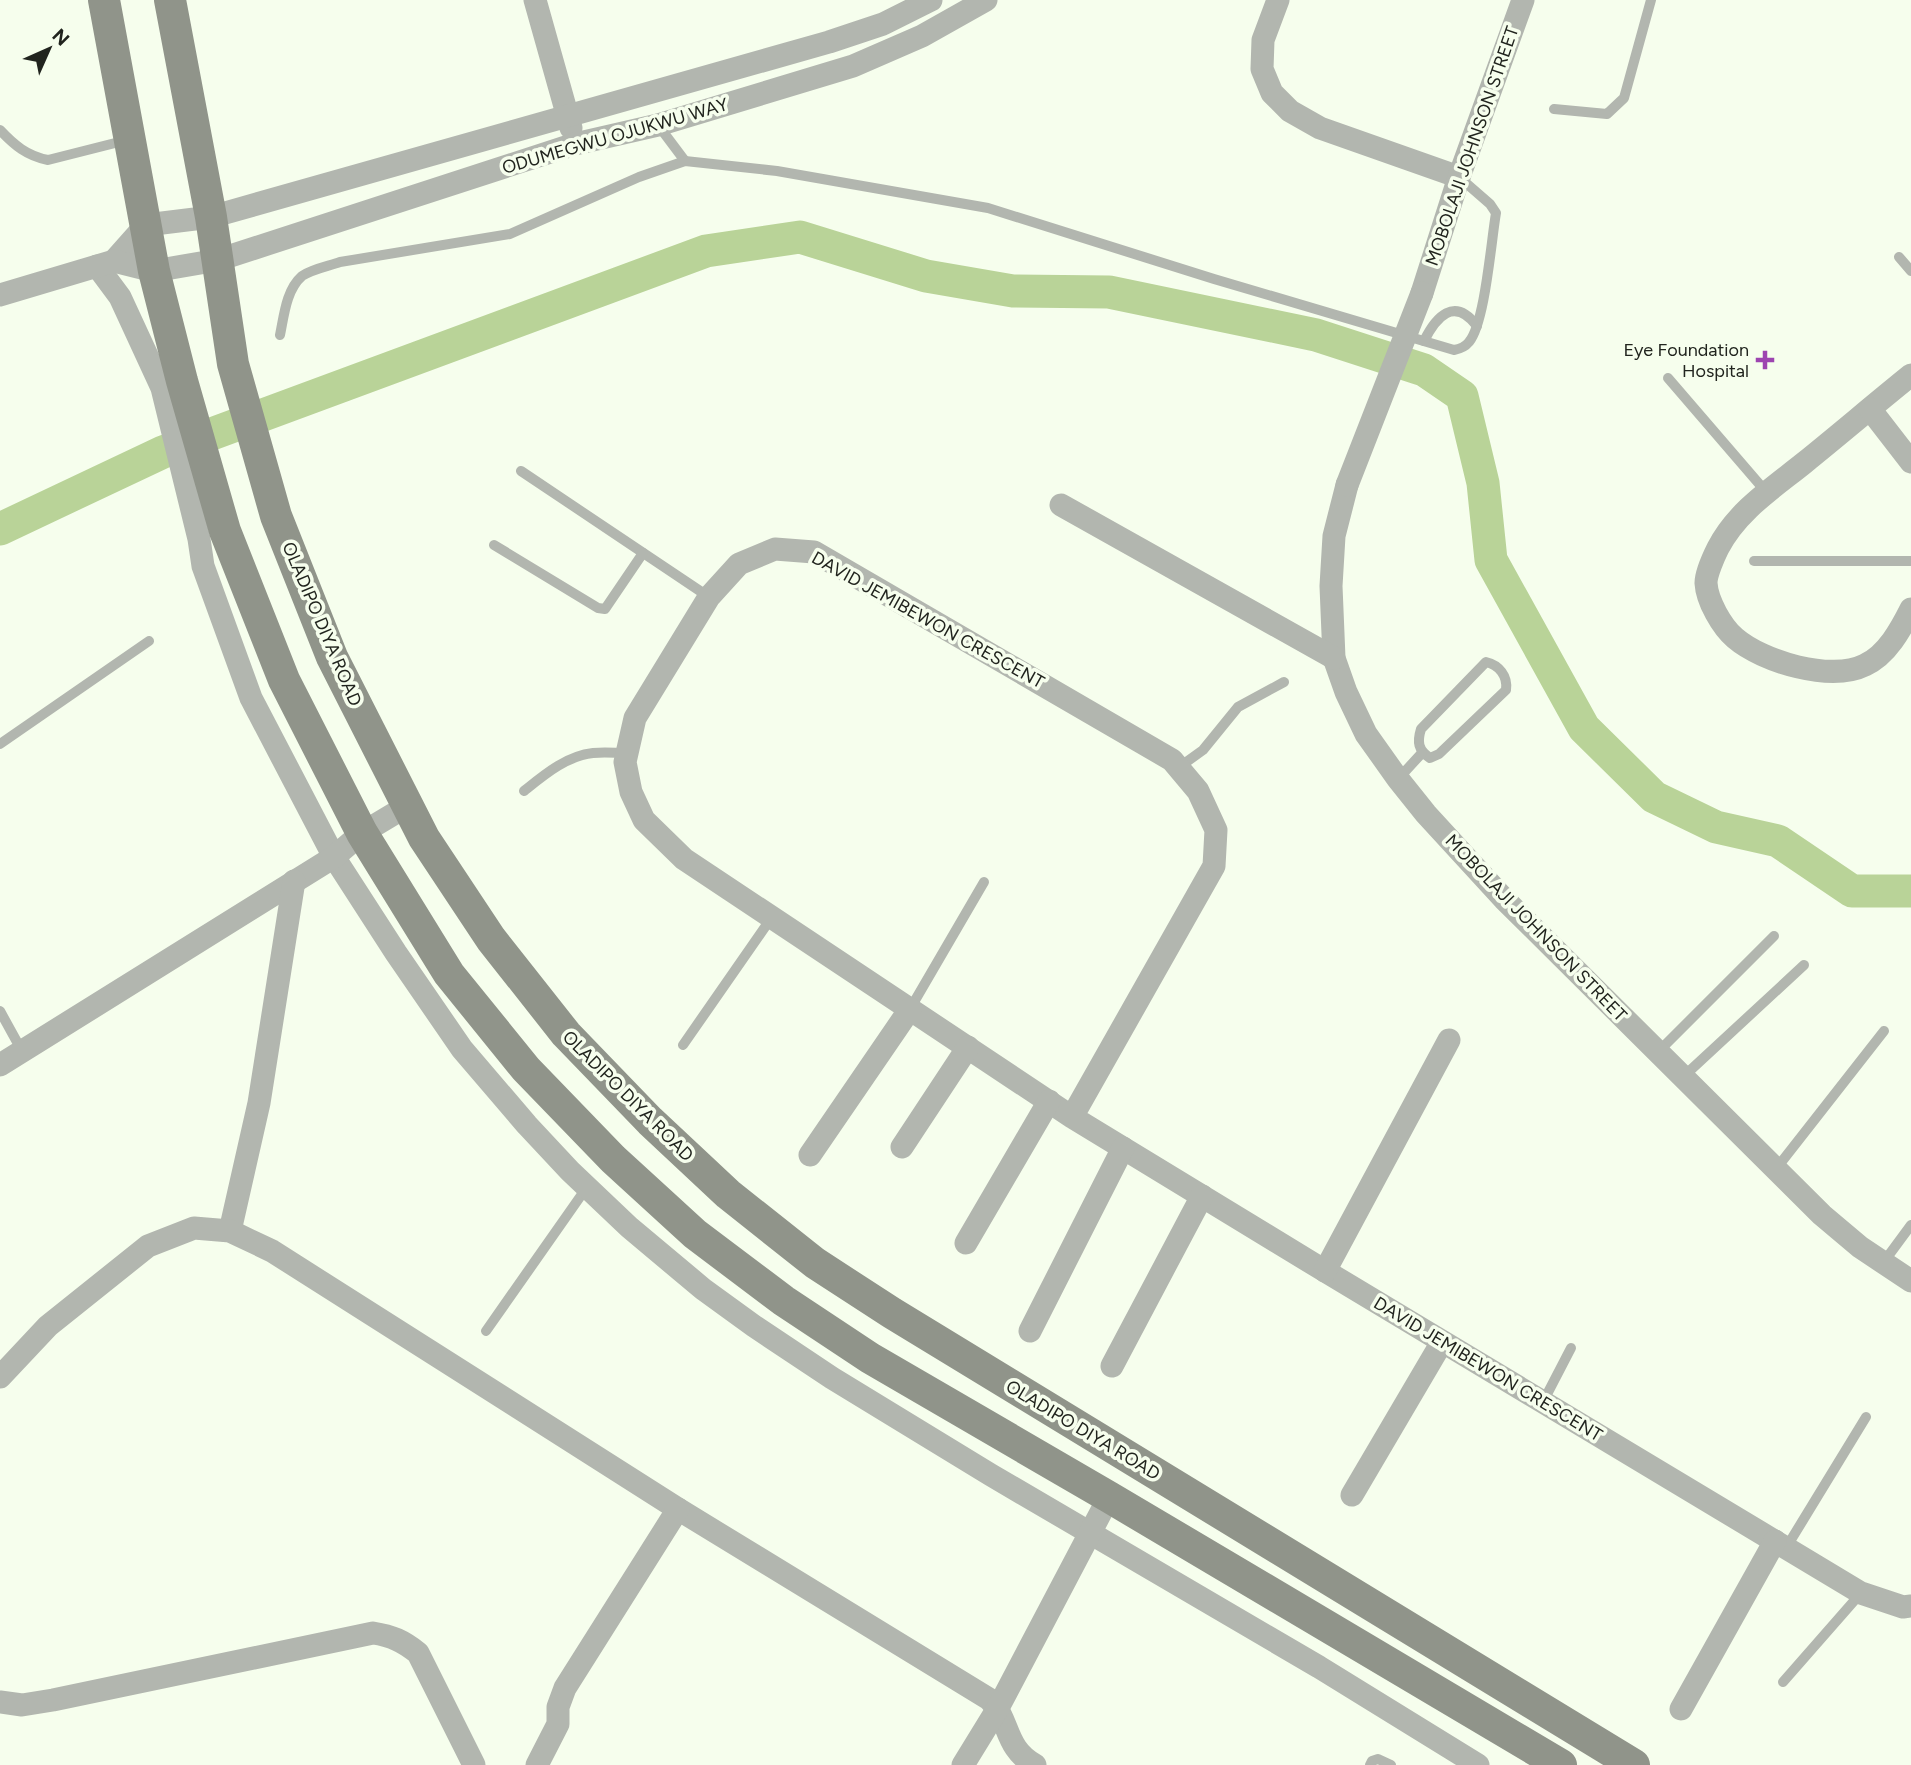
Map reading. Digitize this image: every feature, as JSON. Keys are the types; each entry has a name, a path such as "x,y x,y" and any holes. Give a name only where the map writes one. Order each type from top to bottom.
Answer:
{"main road":[{"path":"104,0 146,225 172,385 212,535 362,833 449,974 526,1069 613,1159 695,1234 784,1301 870,1358 1561,1765"},
{"name":"OLADIPO DIYA ROAD","path":"170,0 211,217 233,364 276,516 332,657 424,838 491,939 566,1034 650,1121 728,1194 815,1263 892,1313 1634,1765"}],"street":[{"path":"534,0 575,144"},
{"name":"ODUMEGWU OJUKWU WAY","path":"146,225 211,217 829,42 883,24 931,0"},
{"name":"ODUMEGWU OJUKWU WAY","path":"154,271 218,260 575,144 658,125 853,66 922,36 986,0"},
{"path":"1278,0 1262,40 1262,69 1272,93 1290,111 1320,128 1459,177"},
{"name":"MOBOLAJI JOHNSON STREET","path":"1523,0 1459,177 1422,293 1347,485 1334,536 1331,586 1334,658 1346,692 1366,733 1398,779 1504,900 1822,1215 1860,1247 1911,1281"},
{"path":"106,264 146,225"},
{"path":"106,264 120,297 172,385"},
{"path":"0,295 106,264 154,271"},
{"path":"1911,375 1740,515 1718,548 1706,581 1715,610 1734,638 1768,659 1809,668 1843,672 1866,665 1885,650 1903,626 1911,609"},
{"path":"1870,409 1911,461"},
{"path":"1061,505 1334,658"},
{"path":"212,535 203,566 251,698 334,856 462,1049 527,1125 586,1187 660,1254 754,1326 844,1385 991,1475 1319,1667 1478,1765"},
{"name":"DAVID JEMIBEWON CRESCENT","path":"1072,1117 1214,866 1216,830 1198,791 1172,760 814,552 775,549 739,564 709,597 635,718 625,762 631,792 644,820 684,859 1072,1117 1861,1592 1903,1607 1911,1606"},
{"path":"0,1065 334,856 362,833 407,806"},
{"path":"230,1231 259,1103 294,881"},
{"path":"810,1155 910,1009"},
{"path":"1325,1271 1449,1040"},
{"path":"902,1147 968,1047"},
{"path":"966,1243 1049,1101"},
{"path":"1030,1331 1123,1148"},
{"path":"1112,1366 1202,1196"},
{"path":"0,1377 48,1326 148,1246 194,1228 230,1231 272,1251 678,1509 989,1699 998,1708 1012,1745 1027,1761 1035,1765"},
{"path":"1352,1495 1442,1342"},
{"path":"963,1765 998,1708 1109,1497"},
{"path":"537,1765 558,1724 558,1707 565,1688 678,1509"},
{"path":"1681,1709 1780,1544"},
{"path":"0,1702 22,1705 52,1700 373,1633 390,1636 418,1653 474,1765"}],"lane":[{"path":"1554,109 1607,114 1624,99 1651,0"},
{"path":"658,125 685,161"},
{"path":"0,130 17,147 36,158 48,160 130,139"},
{"path":"280,335 289,294 302,276 340,262 510,234 639,177 685,161 777,171 988,208 1214,279 1424,341 1460,349 1467,344 1476,326 1496,213 1490,204 1459,177"},
{"path":"1899,257 1911,271"},
{"path":"1424,341 1433,323 1442,314 1462,312 1476,326"},
{"path":"1668,378 1767,493"},
{"path":"521,471 709,597"},
{"path":"495,545 598,608 605,609 643,553"},
{"path":"1754,561 1911,561"},
{"path":"0,744 149,640"},
{"path":"1486,662 1495,664 1502,672 1507,684 1506,690 1440,754 1430,758 1422,753 1418,741 1421,729 1486,662"},
{"path":"1178,768 1203,750 1238,707 1284,681"},
{"path":"524,791 573,758 592,753 627,753"},
{"path":"1398,779 1422,753"},
{"path":"910,1009 984,882"},
{"path":"683,1045 772,917"},
{"path":"1658,1052 1774,936"},
{"path":"1683,1077 1804,965"},
{"path":"0,1011 22,1051"},
{"path":"1776,1169 1884,1031"},
{"path":"486,1331 586,1187"},
{"path":"1883,1263 1911,1224"},
{"path":"1543,1402 1571,1348"},
{"path":"1780,1544 1866,1417"},
{"path":"1783,1682 1861,1592"},
{"path":"1370,1765 1378,1759 1391,1765"}],"waterway":[{"path":"0,529 163,452 706,251 800,237 926,276 1013,291 1109,292 1316,335 1424,370 1462,396 1483,483 1491,560 1584,728 1654,797 1716,827 1778,841 1852,891 1911,891"}],"place":[{"name":"Eye Foundation Hospital","path":"1765,360"}]}
